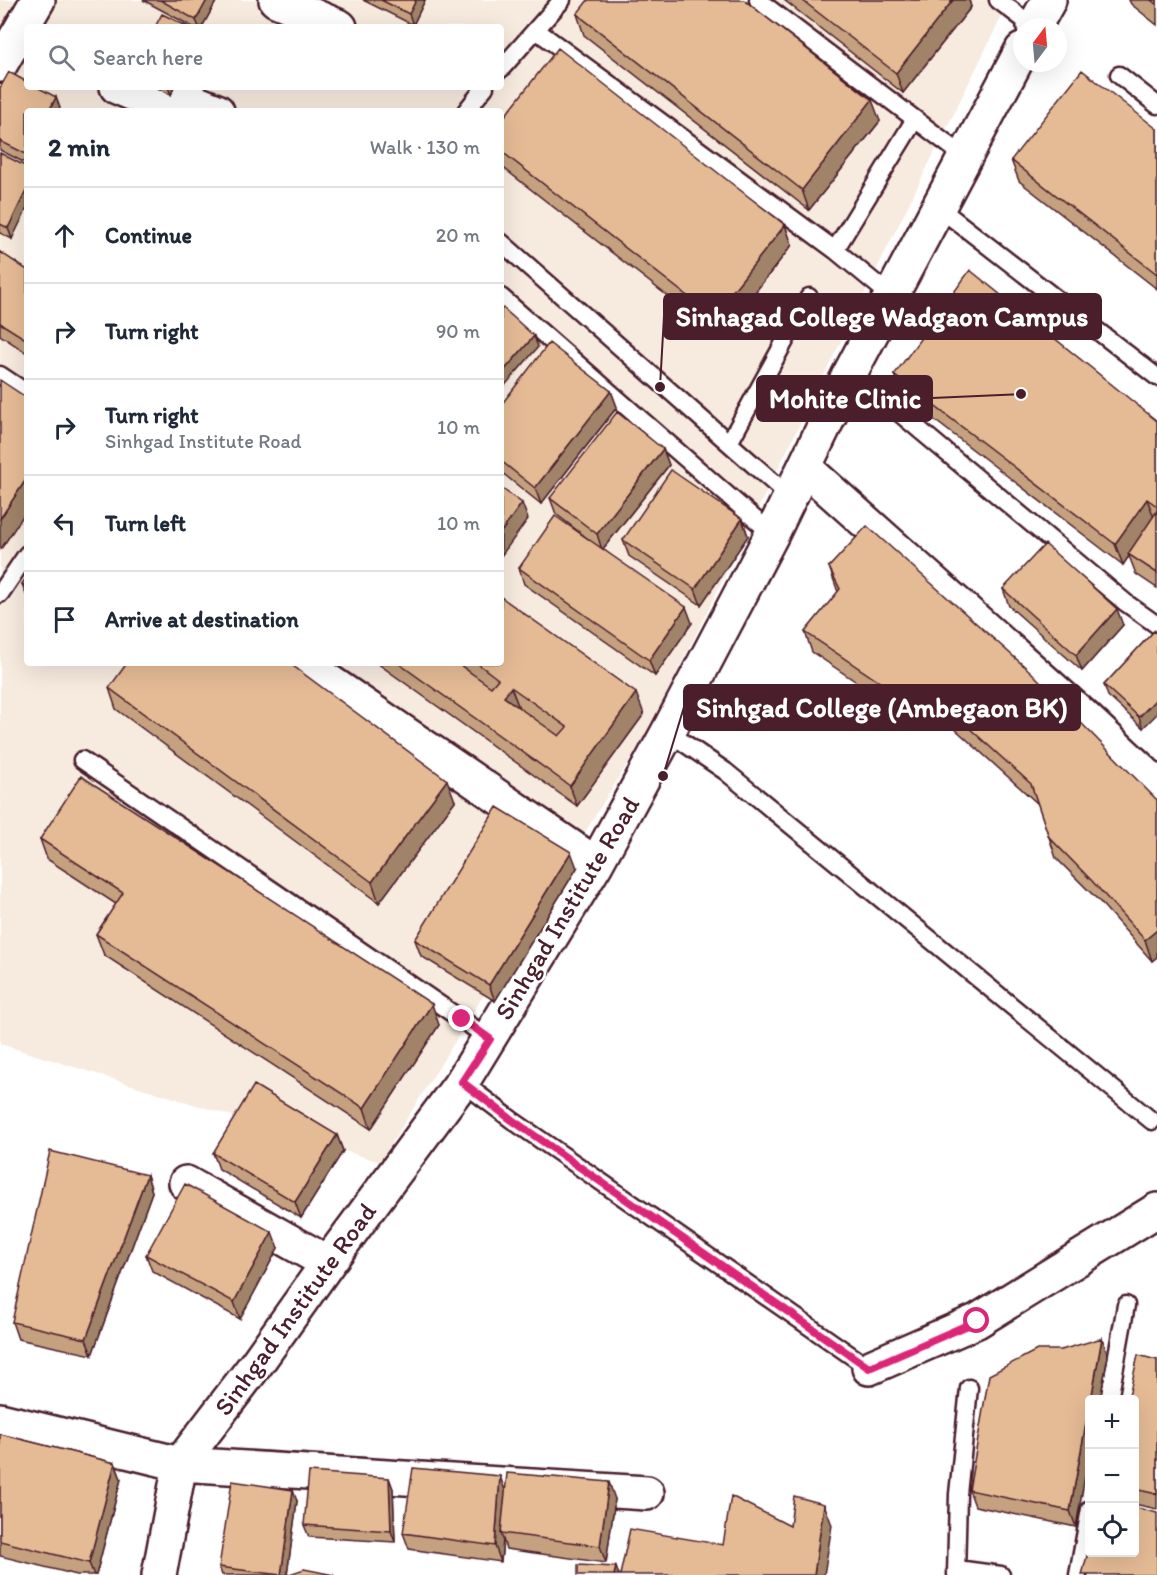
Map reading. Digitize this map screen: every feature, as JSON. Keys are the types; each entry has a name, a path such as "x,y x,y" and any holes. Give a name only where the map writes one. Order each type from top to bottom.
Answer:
{"street":[{"path":"26,24 38,0"},
{"path":"276,0 333,24"},
{"path":"1039,18 1049,0"},
{"path":"13,52 24,29"},
{"name":"Sinhgad Institute Road","path":"159,1575 180,1464 462,1082 596,864 772,534 848,377 1013,67"},
{"path":"124,90 155,103 185,99 209,108"},
{"path":"805,468 1081,714 1157,786"},
{"path":"306,666 596,864"},
{"path":"186,1183 328,1263"},
{"path":"869,1368 977,1321 1157,1210"},
{"path":"0,1420 180,1464 647,1493"}],"lane":[{"path":"504,66 562,0"},
{"path":"758,0 965,157"},
{"path":"998,0 1022,18"},
{"path":"536,30 835,250 891,296"},
{"path":"1119,75 1157,105"},
{"path":"468,108 483,90"},
{"path":"835,250 915,118"},
{"path":"938,207 1157,377"},
{"path":"504,245 789,496"},
{"path":"729,443 809,297"},
{"path":"504,300 772,534"},
{"path":"0,375 24,391"},
{"path":"884,400 1126,603 1157,625"},
{"path":"0,594 24,558"},
{"path":"668,732 725,771 1152,1121"},
{"path":"82,760 490,1039"},
{"path":"462,1082 512,1120 869,1368"},
{"path":"1110,1395 1126,1305"},
{"path":"969,1388 958,1494 957,1572 1002,1575"},
{"path":"1078,1575 1085,1533"}],"shaded area":[{"path":"0,0 1010,0 649,729 380,1162 0,1044"}],"building":[{"path":"160,0 207,0 196,20"},
{"path":"381,0 416,0 409,14"},
{"path":"588,0 744,0 872,100 802,190 577,14"},
{"path":"802,0 953,0 896,73"},
{"path":"162,14 183,24 157,24"},
{"path":"558,48 785,225 713,316 504,153 504,117"},
{"path":"1082,70 1157,129 1157,274 1011,160"},
{"path":"9,72 24,80 24,90 43,90 56,97 50,108 24,108 24,153 0,141 0,88"},
{"path":"0,153 24,165 24,195 8,228 0,224"},
{"path":"0,252 24,268 24,338 0,323"},
{"path":"970,270 1157,421 1157,506 1147,499 1115,544 894,375"},
{"path":"504,309 534,336 504,371"},
{"path":"549,343 611,391 535,488 504,463 504,401"},
{"path":"0,380 24,396 24,483 0,519"},
{"path":"617,412 663,449 597,534 550,498"},
{"path":"671,470 742,519 695,589 623,540"},
{"path":"504,490 522,503 504,528"},
{"path":"1157,511 1157,573 1128,554"},
{"path":"555,516 686,607 649,660 519,568"},
{"path":"867,526 1031,672 1157,800 1157,930 1145,940 1049,837 1031,784 947,708 917,707 805,632 840,589 829,567"},
{"path":"1045,544 1117,609 1076,655 1003,589"},
{"path":"504,599 636,693 570,786 402,666 461,666 491,687 498,679 481,666 504,666","holes":["511,687 567,727 559,736 504,697"]},
{"path":"1154,631 1157,634 1157,698 1139,717 1104,685"},
{"path":"125,666 293,666 447,780 372,882 109,688"},
{"path":"81,776 432,1004 364,1108 96,934 123,893 40,839"},
{"path":"497,807 571,852 489,985 415,940"},
{"path":"254,1085 337,1135 295,1202 213,1153"},
{"path":"50,1151 147,1175 86,1339 12,1322"},
{"path":"185,1184 272,1232 234,1302 146,1255"},
{"path":"1102,1338 1092,1395 1085,1395 1085,1429 1070,1511 969,1490 989,1375 1037,1350 1061,1350"},
{"path":"1138,1355 1157,1360 1157,1494 1139,1490 1139,1395 1129,1395"},
{"path":"0,1434 115,1463 89,1563 0,1541"},
{"path":"413,1468 500,1476 495,1546 403,1533"},
{"path":"309,1472 389,1478 391,1531 304,1525"},
{"path":"507,1473 609,1482 600,1546 501,1533"},
{"path":"232,1481 293,1490 281,1575 219,1567"},
{"path":"731,1496 790,1526 794,1496 824,1504 814,1575 620,1575 630,1529 723,1545"},
{"path":"1139,1508 1157,1513 1157,1575 1082,1575 1087,1557 1139,1557"},
{"path":"578,1565 616,1567 614,1575 578,1575"},
{"path":"304,1569 334,1575 287,1575"}],"place":[{"name":"Sinhagad College Wadgaon Campus","path":"660,387"},
{"name":"Mohite Clinic","path":"1021,394"},
{"name":"Sinhgad College (Ambegaon BK)","path":"663,776"}],"route":[{"path":"462,1019 490,1039 462,1082 512,1120 869,1368 977,1321"}]}
